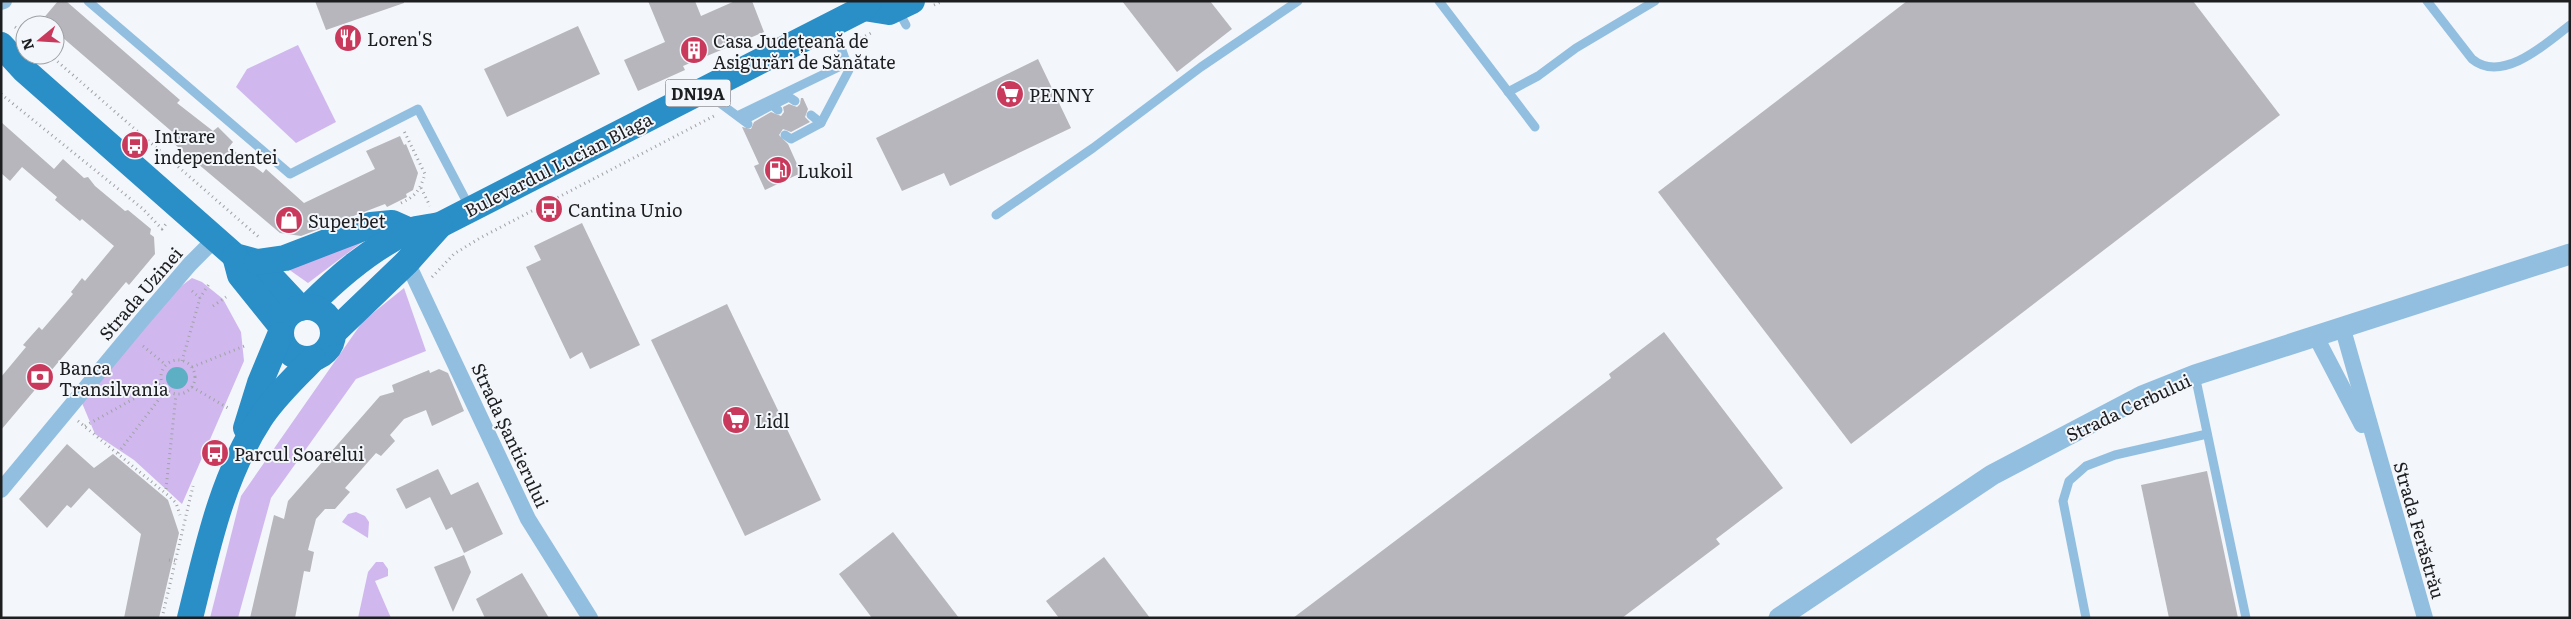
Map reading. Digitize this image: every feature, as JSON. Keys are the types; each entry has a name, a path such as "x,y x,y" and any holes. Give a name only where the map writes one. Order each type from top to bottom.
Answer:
{"main road":[{"name":"Bulevardul Lucian Blaga","path":"304,307 354,266 410,231 440,225 867,5 889,12 902,11"},
{"path":"1,45 24,70 215,239 252,253 285,258 371,226 392,223 410,231"},
{"path":"1,58 80,119"},
{"name":"Bulevardul Lucian Blaga","path":"333,333 407,262 440,225"},
{"path":"236,463 260,419 313,359 328,349 333,333 326,315 304,307 252,253"},
{"path":"252,253 240,274 281,330 284,346 291,354 302,359 313,359"},
{"path":"190,618 222,497 236,463 260,383 285,318 304,307"}],"street":[{"name":"Strada Uzinei","path":"1,490 148,313 215,239"},
{"name":"Strada Cerbului","path":"1779,618 1992,475 2142,396 2195,375 2342,326 2570,254"},
{"name":"Strada Șantierului","path":"407,262 528,519 590,618"},
{"name":"Strada Ferăstrău","path":"2342,326 2425,618"},
{"name":"Strada Ferăstrău","path":"2315,335 2377,454"}],"lane":[{"path":"88,1 290,174 418,109 470,208"},
{"path":"996,215 1093,148 1201,67 1298,1"},
{"path":"1439,1 1535,127"},
{"path":"1508,92 1538,76 1576,48 1655,1"},
{"path":"2426,1 2472,59 2481,66 2490,67 2518,61 2534,53 2570,25"},
{"path":"787,139 804,129 821,124 849,70 833,24"},
{"path":"744,120 847,63"},
{"path":"703,91 744,120"},
{"path":"744,120 775,108 789,97 795,101"},
{"path":"812,115 821,124"},
{"path":"2195,375 2246,618"},
{"path":"2086,618 2064,501 2069,481 2086,466 2115,455 2207,434"}],"path":[{"path":"842,48 902,11 943,1"},
{"path":"61,65 259,238 252,253"},
{"path":"1,94 143,208 162,229"},
{"path":"429,280 454,254 480,238 728,108"},
{"path":"396,205 414,197 421,188 425,174 398,119"},
{"path":"182,361 200,298 209,284"},
{"path":"192,291 200,298"},
{"path":"213,306 226,297"},
{"path":"192,367 247,345"},
{"path":"143,346 166,365"},
{"path":"176,360 192,367 195,378 187,392 176,395 166,390 162,383 161,375 166,365 176,360"},
{"path":"85,426 162,383"},
{"path":"192,386 228,408"},
{"path":"118,453 166,390"},
{"path":"166,490 176,395"},
{"path":"78,420 170,497 180,515"},
{"path":"162,618 193,486"},
{"path":"169,560 175,562"}],"shaded area":[{"path":"298,45 336,122 296,143 236,87 247,69"},
{"path":"369,237 308,283 281,264"},
{"path":"192,278 202,282 223,299 241,332 244,361 182,504 134,460 95,434 82,403 153,307"},
{"path":"404,288 426,351 356,379 271,498 238,618 210,618 241,496 363,321"},
{"path":"356,512 365,516 369,522 368,538 342,522 348,514"},
{"path":"376,562 383,562 388,569 388,576 375,581 391,618 358,618 368,572"}],"water":[{"path":"177,367 187,374 188,378 181,388 177,389 167,382 166,378 173,368"}],"building":[{"path":"58,1 66,1 180,100 177,103 213,131 218,127 233,142 229,147 263,173 266,169 304,203 375,169 366,151 400,136 404,145 406,144 418,173 413,190 406,194 407,197 387,207 385,204 301,236 280,233 172,142 177,136 65,40 65,15 46,15"},
{"path":"315,1 404,1 404,3 326,30"},
{"name":"Casa Județeană de Asigurări de Sănătate","path":"648,1 695,1 701,16 735,1 752,1 764,32 683,66 685,70 638,91 624,60 665,42"},
{"path":"1122,1 1210,1 1232,29 1177,72"},
{"path":"1907,1 2193,1 2280,115 1851,444 1658,192"},
{"path":"578,26 600,74 507,117 484,69"},
{"name":"PENNY","path":"1038,59 1071,128 950,186 944,173 902,191 876,138"},
{"path":"801,98 803,98 808,109 805,117 810,122 791,132 783,129 779,135 788,144 801,173 765,190 754,166 759,164 742,127 751,129 754,122 771,112 781,116 784,112 783,107 789,104 797,107 800,104"},
{"path":"1,122 54,169 63,159 84,178 88,177 95,186 125,211 128,210 151,229 150,234 154,237 155,254 129,285 126,282 1,430 1,377 26,347 23,345 39,327 42,330 73,294 71,292 82,278 85,281 114,246 82,219 80,221 55,200 57,197 22,167 10,181 1,173"},
{"path":"582,223 640,345 590,369 582,352 570,359 526,267 541,260 534,246"},
{"name":"Lidl","path":"727,304 821,500 745,536 651,340"},
{"path":"1664,332 1783,488 1716,539 1720,544 1622,618 1293,618 1611,378 1609,374"},
{"path":"439,369 448,373 464,411 432,426 426,410 404,419 390,435 395,441 381,456 376,453 345,488 350,492 335,509 325,509 316,519 308,550 314,552 310,572 304,571 295,618 250,618 274,515 284,519 288,501 380,396 394,392 392,385 429,370 430,373"},
{"path":"67,444 94,468 113,454 168,500 179,533 159,618 124,618 141,534 89,488 71,508 67,505 47,528 19,499"},
{"path":"438,469 451,495 478,482 503,534 464,553 452,527 446,530 430,497 406,509 396,489"},
{"path":"2207,471 2238,618 2169,618 2141,485"},
{"path":"893,532 959,618 872,618 839,574"},
{"path":"464,555 471,572 453,612 434,567"},
{"path":"1104,557 1150,618 1059,618 1046,601"},
{"path":"522,573 549,618 485,618 476,599"}],"place":[{"name":"Loren'S","path":"348,38"},
{"name":"Casa Județeană de Asigurări de Sănătate","path":"694,50"},
{"name":"PENNY","path":"1010,94"},
{"name":"Intrare independentei","path":"135,145"},
{"name":"Lukoil","path":"778,170"},
{"name":"Cantina Unio","path":"549,209"},
{"name":"Superbet","path":"289,220"},
{"name":"Banca Transilvania","path":"40,377"},
{"name":"Lidl","path":"736,420"},
{"name":"Parcul Soarelui","path":"215,453"}]}
